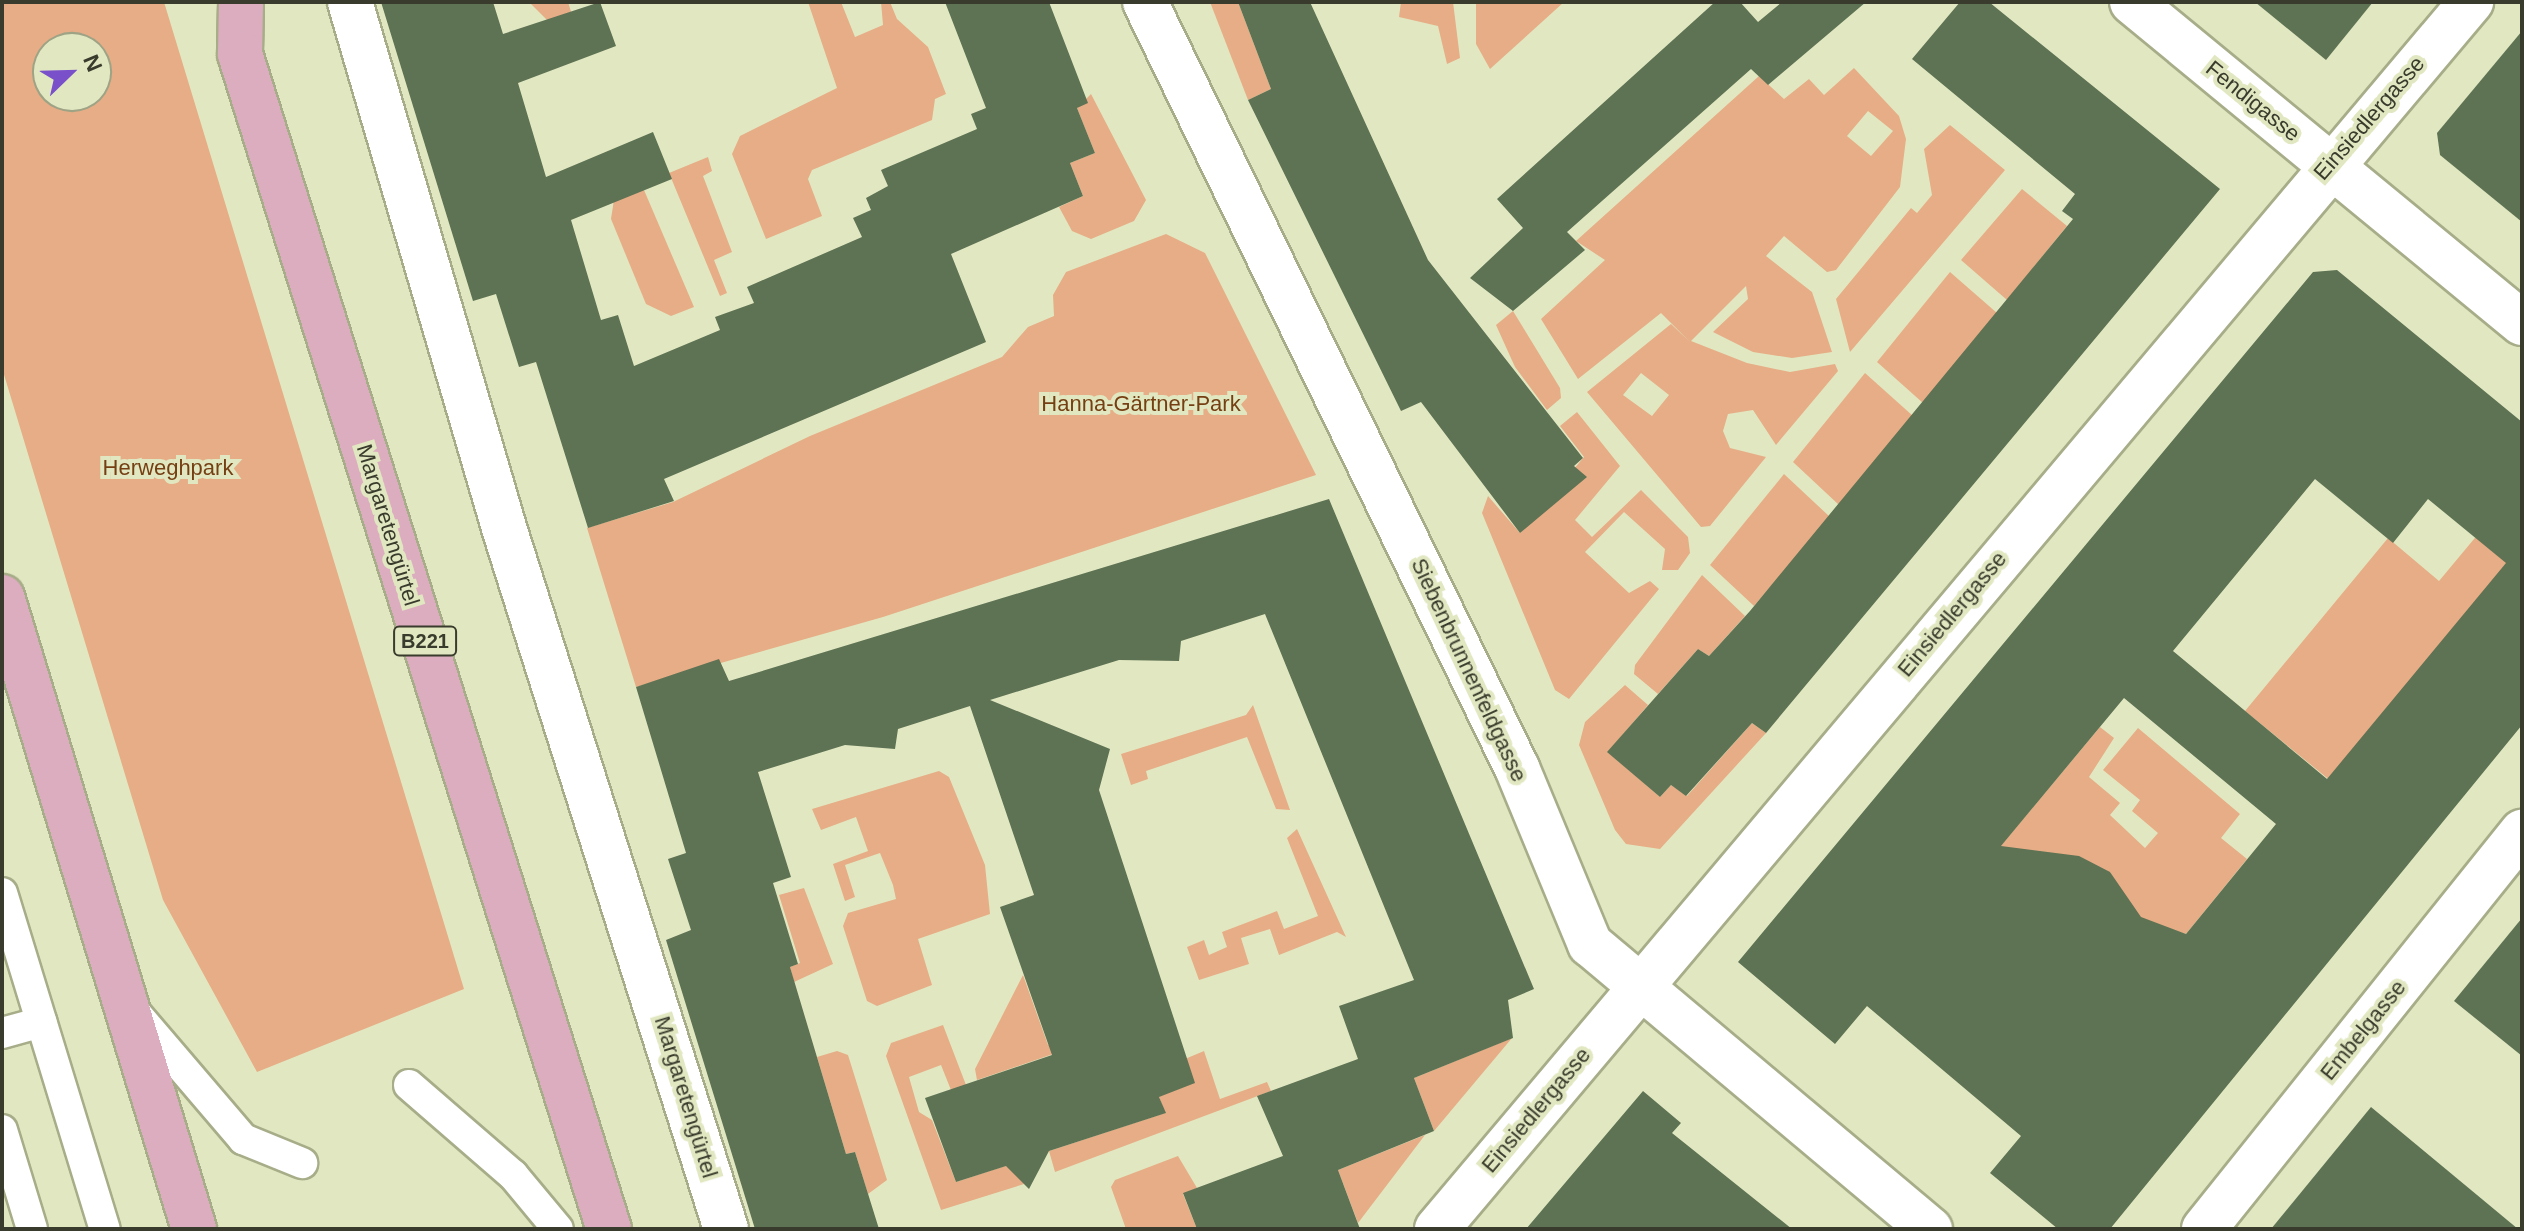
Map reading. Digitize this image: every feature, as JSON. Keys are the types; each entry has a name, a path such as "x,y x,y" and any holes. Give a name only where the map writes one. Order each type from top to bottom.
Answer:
{"main road":[{"path":"220,2 240,54"},
{"name":"Margaretengürtel","path":"241,2 240,54 609,1229"},
{"path":"2,597 194,1229"}],"street":[{"name":"Margaretengürtel","path":"350,2 505,531 726,1229"},
{"name":"Siebenbrunnenfeldgasse","path":"1145,2 1517,768 1590,944 1930,1229"},
{"name":"Fendigasse","path":"2132,2 2522,323"},
{"name":"Einsiedlergasse","path":"1437,1229 2329,163 2471,2"},
{"name":"Embelgasse","path":"2204,1229 2522,832"}],"lane":[{"path":"2,893 105,1229"},
{"path":"124,999 243,1139 302,1163"},
{"path":"2,1033 42,1022"},
{"path":"409,1085 513,1175 558,1229"},
{"path":"2,1130 32,1229"}],"green space":[{"name":"Herweghpark","path":"2,2 164,2 464,989 257,1072 163,900 2,368"},
{"path":"529,2 568,2 574,21 552,25"},
{"path":"808,2 841,2 855,37 883,25 881,2 890,2 897,19 928,47 946,94 935,99 932,120 812,170 808,179 822,216 766,239 732,154 740,136 837,88"},
{"path":"1210,2 1238,2 1271,89 1248,100"},
{"path":"1401,2 1453,2 1460,58 1447,64 1438,26 1399,17"},
{"path":"1476,2 1564,2 1490,69 1476,44"},
{"path":"1854,68 1899,116 1906,139 1900,187 1836,270 1827,272 1784,236 1766,256 1812,292 1832,352 1792,358 1753,352 1713,332 1748,299 1746,286 1691,341 1747,363 1790,372 1835,364 1838,371 1776,445 1753,410 1728,414 1723,431 1730,448 1766,457 1710,526 1701,527 1587,392 1671,324 1690,342 1661,313 1578,379 1541,319 1605,260 1576,241 1759,76 1784,99 1809,79 1824,95","holes":["1868,111 1893,131 1871,156 1847,136","1641,373 1669,395 1652,416 1623,395"]},
{"path":"1091,94 1146,200 1134,221 1091,239 1072,231 1059,207 1083,196 1070,163 1095,153 1077,108"},
{"path":"1950,125 2005,170 1850,352 1836,299 1911,208 1917,213 1932,195 1924,149"},
{"path":"708,157 712,171 703,176 732,252 714,260 727,293 720,296 669,173"},
{"path":"638,176 694,307 671,316 646,304 611,219 615,193"},
{"path":"2022,189 2067,226 2007,300 1961,260"},
{"name":"Hanna-Gärtner-Park","path":"1166,234 1205,253 1316,475 883,617 636,687 587,528 673,502 810,436 1002,357 1028,327 1054,316 1053,295 1066,272"},
{"path":"1950,272 1997,313 1923,403 1877,362"},
{"path":"1513,311 1560,388 1561,398 1547,410 1515,367 1496,325"},
{"path":"1865,373 1913,416 1839,505 1793,462"},
{"path":"1577,412 1620,466 1575,520 1592,537 1641,490 1688,537 1690,553 1678,570 1662,570 1665,549 1624,512 1585,552 1629,593 1650,581 1659,589 1569,699 1555,690 1482,513 1488,496 1520,533 1584,457 1560,426"},
{"path":"1784,474 1830,517 1754,606 1710,565"},
{"path":"2484,527 2518,555 2337,786 2245,711 2388,538 2439,581"},
{"path":"1702,575 1745,616 1709,656 1698,649 1658,694 1634,674 1635,665"},
{"path":"1625,685 1648,705 1608,752 1660,797 1671,785 1687,796 1752,723 1766,733 1660,849 1626,844 1615,830 1579,745 1585,722"},
{"path":"1253,705 1290,810 1276,809 1247,737 1146,771 1148,779 1131,785 1121,754 1246,715"},
{"path":"2100,727 2114,738 2089,777 2120,803 2110,815 2145,848 2158,833 2132,811 2140,800 2103,770 2138,728 2240,814 2221,838 2247,859 2186,934 2136,919 2110,872 1958,897"},
{"path":"939,771 949,777 985,865 990,914 918,939 932,985 877,1006 867,1001 843,926 848,913 896,899 893,885 880,853 845,865 855,897 845,901 833,864 868,851 856,817 821,830 812,809"},
{"path":"1297,829 1346,937 1337,932 1279,955 1270,929 1241,938 1249,964 1199,980 1187,947 1204,940 1209,955 1227,947 1222,932 1277,911 1284,929 1318,916 1287,838"},
{"path":"804,888 833,964 794,982 790,967 800,963 779,895"},
{"path":"1023,975 1048,1045 1081,1034 1085,1043 977,1080 975,1069"},
{"path":"943,1025 966,1085 951,1090 941,1065 909,1077 919,1112 932,1120 956,1182 1011,1164 1024,1184 941,1210 886,1056 891,1043"},
{"path":"1512,1038 1434,1131 1414,1078"},
{"path":"837,1051 848,1055 887,1180 868,1194 855,1152 846,1154 817,1057"},
{"path":"1204,1051 1220,1099 1267,1082 1271,1091 1055,1172 1049,1151 1165,1113 1159,1097 1173,1064"},
{"path":"1425,1135 1358,1223 1338,1170"},
{"path":"1178,1156 1197,1188 1183,1194 1197,1229 1126,1229 1111,1187 1115,1180"}],"building":[{"path":"381,2 493,2 503,34 600,2 616,46 518,83 546,177 653,132 672,179 571,220 601,320 618,315 634,366 720,330 715,317 754,303 747,287 862,237 853,218 871,210 866,198 888,186 881,170 977,129 971,114 986,108 945,2 1049,2 1088,103 1077,108 1095,153 1070,163 1083,196 951,254 986,342 664,479 674,501 588,528 536,362 519,367 496,294 473,301"},
{"path":"1238,2 1310,2 1428,260 1583,458 1574,466 1587,477 1520,533 1421,402 1401,411 1248,100 1271,89"},
{"path":"1715,2 1740,2 1758,22 1782,2 1866,2 1768,85 1751,69 1567,232 1585,250 1513,311 1470,278 1523,228 1497,199"},
{"path":"1960,2 1989,2 2220,189 1766,733 1752,723 1686,796 1671,785 1660,797 1607,752 1698,649 1709,656 1750,611 2073,219 2062,211 2075,194 1912,59"},
{"path":"2255,2 2373,2 2326,60"},
{"path":"2522,31 2522,222 2440,155 2437,133"},
{"path":"2337,270 2522,422 2522,725 2110,1229 2058,1229 1990,1173 2021,1136 1867,1006 1835,1044 1738,962 2313,272","holes":["2315,479 2393,543 2428,499 2506,563 2327,779 2173,651","2124,698 2276,824 2186,934 2141,917 2110,872 2079,856 2001,846"]},
{"path":"1329,499 1534,989 1508,1000 1513,1038 1414,1078 1434,1131 1338,1170 1360,1229 1197,1229 1183,1193 1283,1156 1257,1096 1358,1059 1339,1006 1414,980 1265,614 1181,641 1179,661 1119,660 990,700 1110,749 1099,790 1195,1083 1159,1097 1166,1113 1049,1151 1029,1189 1006,1166 956,1182 925,1098 1052,1055 1000,907 1034,895 970,706 898,729 895,749 845,745 758,772 791,877 773,883 798,964 790,967 846,1154 855,1152 879,1229 755,1229 666,940 691,930 668,859 686,853 636,687 719,659 729,681"},
{"path":"2522,918 2522,1056 2454,1001"},
{"path":"1643,1091 1681,1123 1672,1133 1792,1229 1526,1229"},
{"path":"2371,1107 2518,1229 2271,1229"}]}
